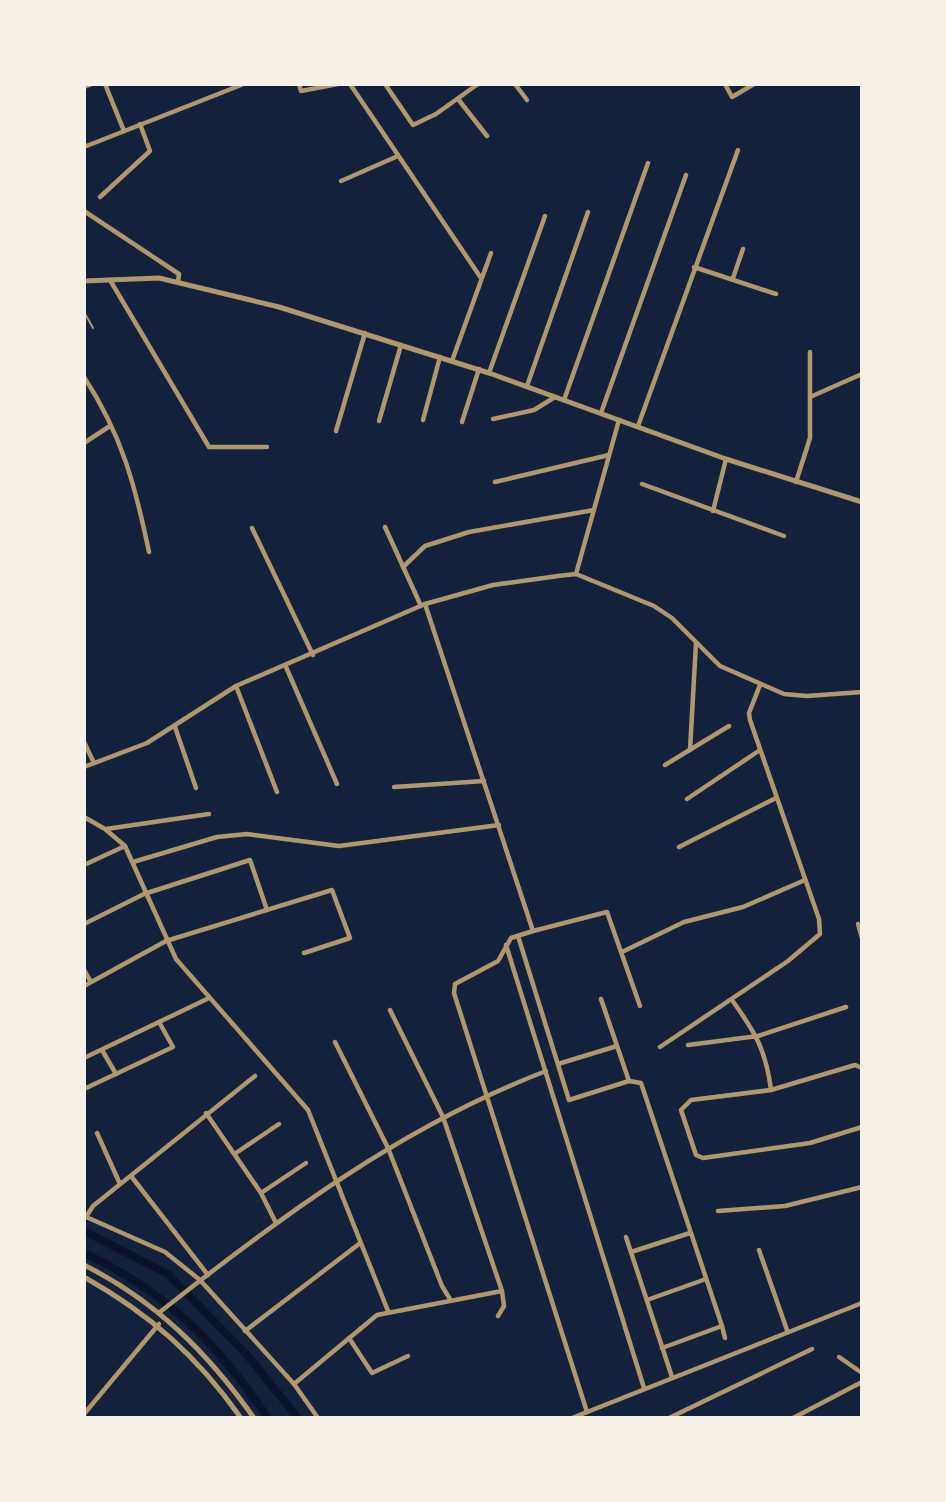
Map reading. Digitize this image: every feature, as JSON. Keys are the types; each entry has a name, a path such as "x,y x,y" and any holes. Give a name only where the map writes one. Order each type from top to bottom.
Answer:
{"street":[{"path":"84,87 92,84"},
{"path":"105,84 124,131"},
{"path":"299,84 300,91 338,84"},
{"path":"350,84 481,278"},
{"path":"385,84 413,125 478,84"},
{"path":"515,84 527,100"},
{"path":"725,84 732,97 754,84"},
{"path":"84,147 241,85"},
{"path":"458,99 487,136"},
{"path":"100,197 150,151 140,124"},
{"path":"638,426 737,150"},
{"path":"341,181 398,156"},
{"path":"565,400 648,163"},
{"path":"601,413 686,175"},
{"path":"84,211 178,274 178,282"},
{"path":"527,386 588,212"},
{"path":"489,373 545,216"},
{"path":"733,278 743,249"},
{"path":"452,361 491,253"},
{"path":"694,267 776,294"},
{"path":"84,281 144,277 178,282 365,333 479,369 726,459 862,502"},
{"path":"110,280 206,443 213,448 267,447"},
{"path":"336,431 365,333"},
{"path":"379,421 402,344"},
{"path":"796,482 810,438 810,352"},
{"path":"423,420 440,357"},
{"path":"462,422 479,369"},
{"path":"810,397 862,374"},
{"path":"84,377 132,475 149,552"},
{"path":"493,419 534,410 556,397"},
{"path":"576,574 620,420"},
{"path":"84,443 110,426"},
{"path":"495,482 609,455"},
{"path":"713,511 726,459"},
{"path":"642,484 784,536"},
{"path":"403,566 425,546 469,532 594,510"},
{"path":"385,527 423,605 533,931"},
{"path":"252,528 313,655"},
{"path":"84,767 148,743 236,686 286,667 423,605 493,585 576,574 654,606 673,618 720,666 760,685 784,694 807,696 862,692"},
{"path":"690,750 696,642"},
{"path":"286,667 337,784"},
{"path":"660,1046 732,1000 814,942 820,934 818,919 749,713 760,685"},
{"path":"236,686 277,792"},
{"path":"665,765 729,726"},
{"path":"175,727 195,788"},
{"path":"84,742 94,763"},
{"path":"687,799 761,750"},
{"path":"394,787 484,781"},
{"path":"680,847 776,798"},
{"path":"105,829 209,814"},
{"path":"84,817 105,829 125,846 166,941 207,999 287,1083 308,1110 359,1244 388,1311"},
{"path":"133,862 216,837 247,835 339,846 499,825"},
{"path":"84,865 125,846"},
{"path":"84,924 144,894 250,860 267,910"},
{"path":"622,952 684,922 743,907 805,880"},
{"path":"84,986 166,941 332,890 350,939 304,954"},
{"path":"587,1412 453,988 464,977 498,961 506,944 518,936 607,912 640,1006"},
{"path":"858,924 862,939"},
{"path":"518,936 569,1100 629,1081 641,1083 725,1338"},
{"path":"506,944 645,1388"},
{"path":"84,970 90,982"},
{"path":"84,1058 207,999"},
{"path":"601,999 629,1081"},
{"path":"732,1000 758,1036 767,1062 771,1090"},
{"path":"688,1045 758,1036 846,1007"},
{"path":"390,1010 443,1117 502,1291 505,1306 498,1315"},
{"path":"84,1089 173,1047 159,1022"},
{"path":"335,1042 388,1149 442,1286 450,1299"},
{"path":"558,1064 617,1046"},
{"path":"102,1050 116,1074"},
{"path":"862,1068 855,1065 771,1090 685,1102 682,1113 696,1155 703,1158 765,1152 810,1143 862,1127"},
{"path":"160,1312 334,1181 488,1093 546,1071"},
{"path":"255,1076 206,1113 85,1217 164,1252 200,1280 294,1384 318,1418"},
{"path":"206,1113 236,1153 276,1223"},
{"path":"236,1153 279,1124"},
{"path":"97,1133 120,1185"},
{"path":"261,1193 306,1163"},
{"path":"131,1176 208,1275"},
{"path":"718,1211 785,1206 862,1187"},
{"path":"631,1252 691,1233"},
{"path":"626,1237 671,1377"},
{"path":"245,1331 359,1244"},
{"path":"759,1250 787,1330"},
{"path":"84,1265 160,1312 222,1373 254,1418"},
{"path":"84,1277 159,1324 182,1346 241,1418"},
{"path":"647,1300 706,1279"},
{"path":"294,1384 377,1315 502,1291"},
{"path":"572,1418 787,1330 862,1303"},
{"path":"84,1414 159,1324"},
{"path":"662,1348 722,1326"},
{"path":"349,1338 372,1373 408,1356"},
{"path":"669,1418 813,1349"},
{"path":"839,1357 862,1373"},
{"path":"793,1418 862,1382"}],"lane":[{"path":"84,313 93,328"}],"waterway":[{"path":"84,1231 168,1274 247,1355 298,1418"},
{"path":"84,1253 140,1284 188,1322 230,1366 268,1418"}]}
